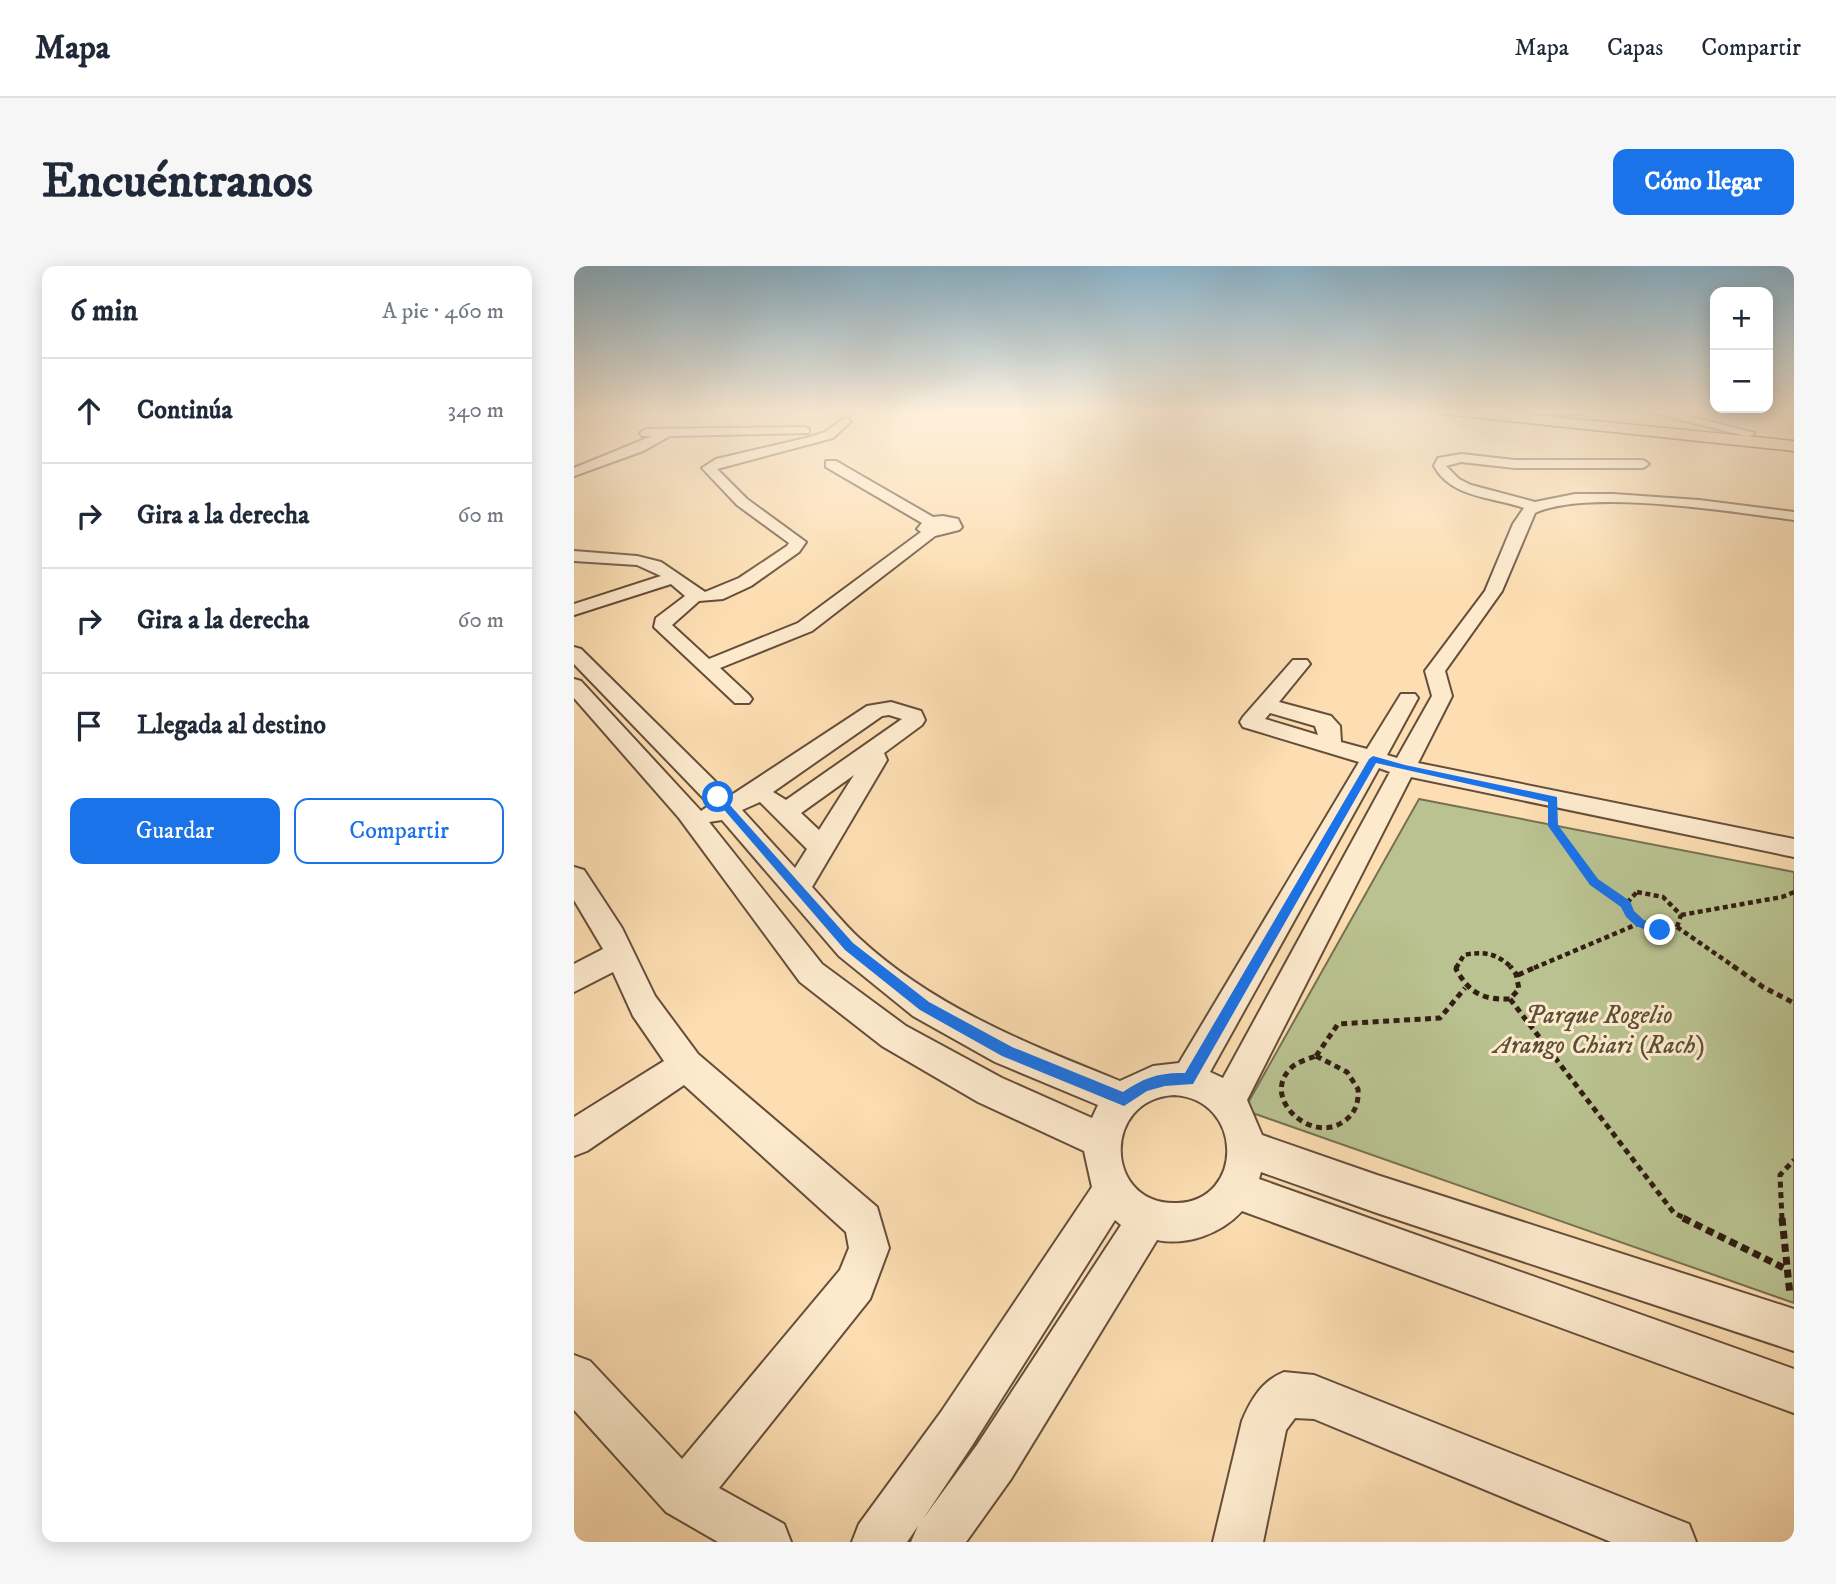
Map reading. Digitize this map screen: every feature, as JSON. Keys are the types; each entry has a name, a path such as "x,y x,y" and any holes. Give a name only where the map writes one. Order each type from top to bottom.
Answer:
{"street":[{"path":"574,556 653,564 670,574 694,595 708,597 726,593 793,549 798,542 741,502 710,470"},
{"path":"706,667 805,627 931,527 840,470"},
{"path":"1441,470 1443,474 1458,485 1534,506 1560,501 1650,500 1794,516"},
{"path":"1228,1102 1442,696 1435,671 1499,580 1528,511 1534,506"},
{"path":"574,601 670,574"},
{"path":"574,610 670,574"},
{"path":"694,595 686,605 667,617 663,627 742,699"},
{"path":"574,653 722,803 849,947 924,1006 1007,1051 1124,1099"},
{"path":"1300,664 1265,705 1323,721 1329,726 1330,746 1404,768 1794,848"},
{"path":"574,685 691,816 811,973 894,1036 989,1090 1102,1141"},
{"path":"1188,1079 1408,698"},
{"path":"691,816 767,784 875,711 891,708 913,716 914,720 909,724 784,813"},
{"path":"797,887 823,849 875,760 872,751"},
{"path":"767,784 784,813 823,849"},
{"path":"574,877 621,954 644,1006 686,1065 863,1221 869,1248 855,1284 683,1495"},
{"path":"574,979 621,954"},
{"path":"574,1138 686,1065"},
{"path":"1165,1079 1188,1079 1210,1087 1228,1102 1241,1123 1247,1148 1244,1170 1235,1191 1219,1208 1196,1220 1172,1224 1148,1219 1127,1207 1112,1189 1103,1166 1102,1141 1110,1118 1124,1099 1143,1086 1165,1079"},
{"path":"1247,1148 1390,1198 1792,1313"},
{"path":"877,1542 957,1428 1112,1189"},
{"path":"1235,1191 1794,1391"},
{"path":"936,1542 994,1462 1148,1219"},
{"path":"574,1377 683,1495 766,1542"},
{"path":"1238,1542 1265,1421 1284,1394 1314,1397 1671,1542"}],"path":[{"path":"1553,799 1553,826 1594,882 1626,904 1630,914 1640,923 1660,930 1677,927 1763,987 1794,1003"},
{"path":"1626,904 1637,892 1663,897 1681,915"},
{"path":"1681,915 1782,897 1794,892"},
{"path":"1677,927 1681,915"},
{"path":"1518,975 1640,923"},
{"path":"1483,951 1504,959 1518,975 1519,989 1510,999 1487,1001 1465,988 1457,969 1464,955 1483,951"},
{"path":"1316,1056 1335,1061 1351,1074 1359,1093 1356,1112 1342,1126 1322,1130 1301,1124 1286,1109 1280,1090 1284,1072 1297,1060 1316,1056 1338,1024 1440,1018 1465,988"},
{"path":"1510,999 1674,1213 1786,1269"},
{"path":"1792,1313 1786,1269 1780,1175 1794,1160"}],"green space":[{"name":"Parque Rogelio Arango Chiari (Rach)","path":"1419,799 1794,872 1794,1303 1244,1110"}],"route":[{"path":"718,797 849,947 924,1006 1007,1051 1124,1099 1143,1086 1165,1079 1188,1079 1373,759 1553,799 1553,826 1594,882 1626,904 1630,914 1640,923 1660,930"}]}
